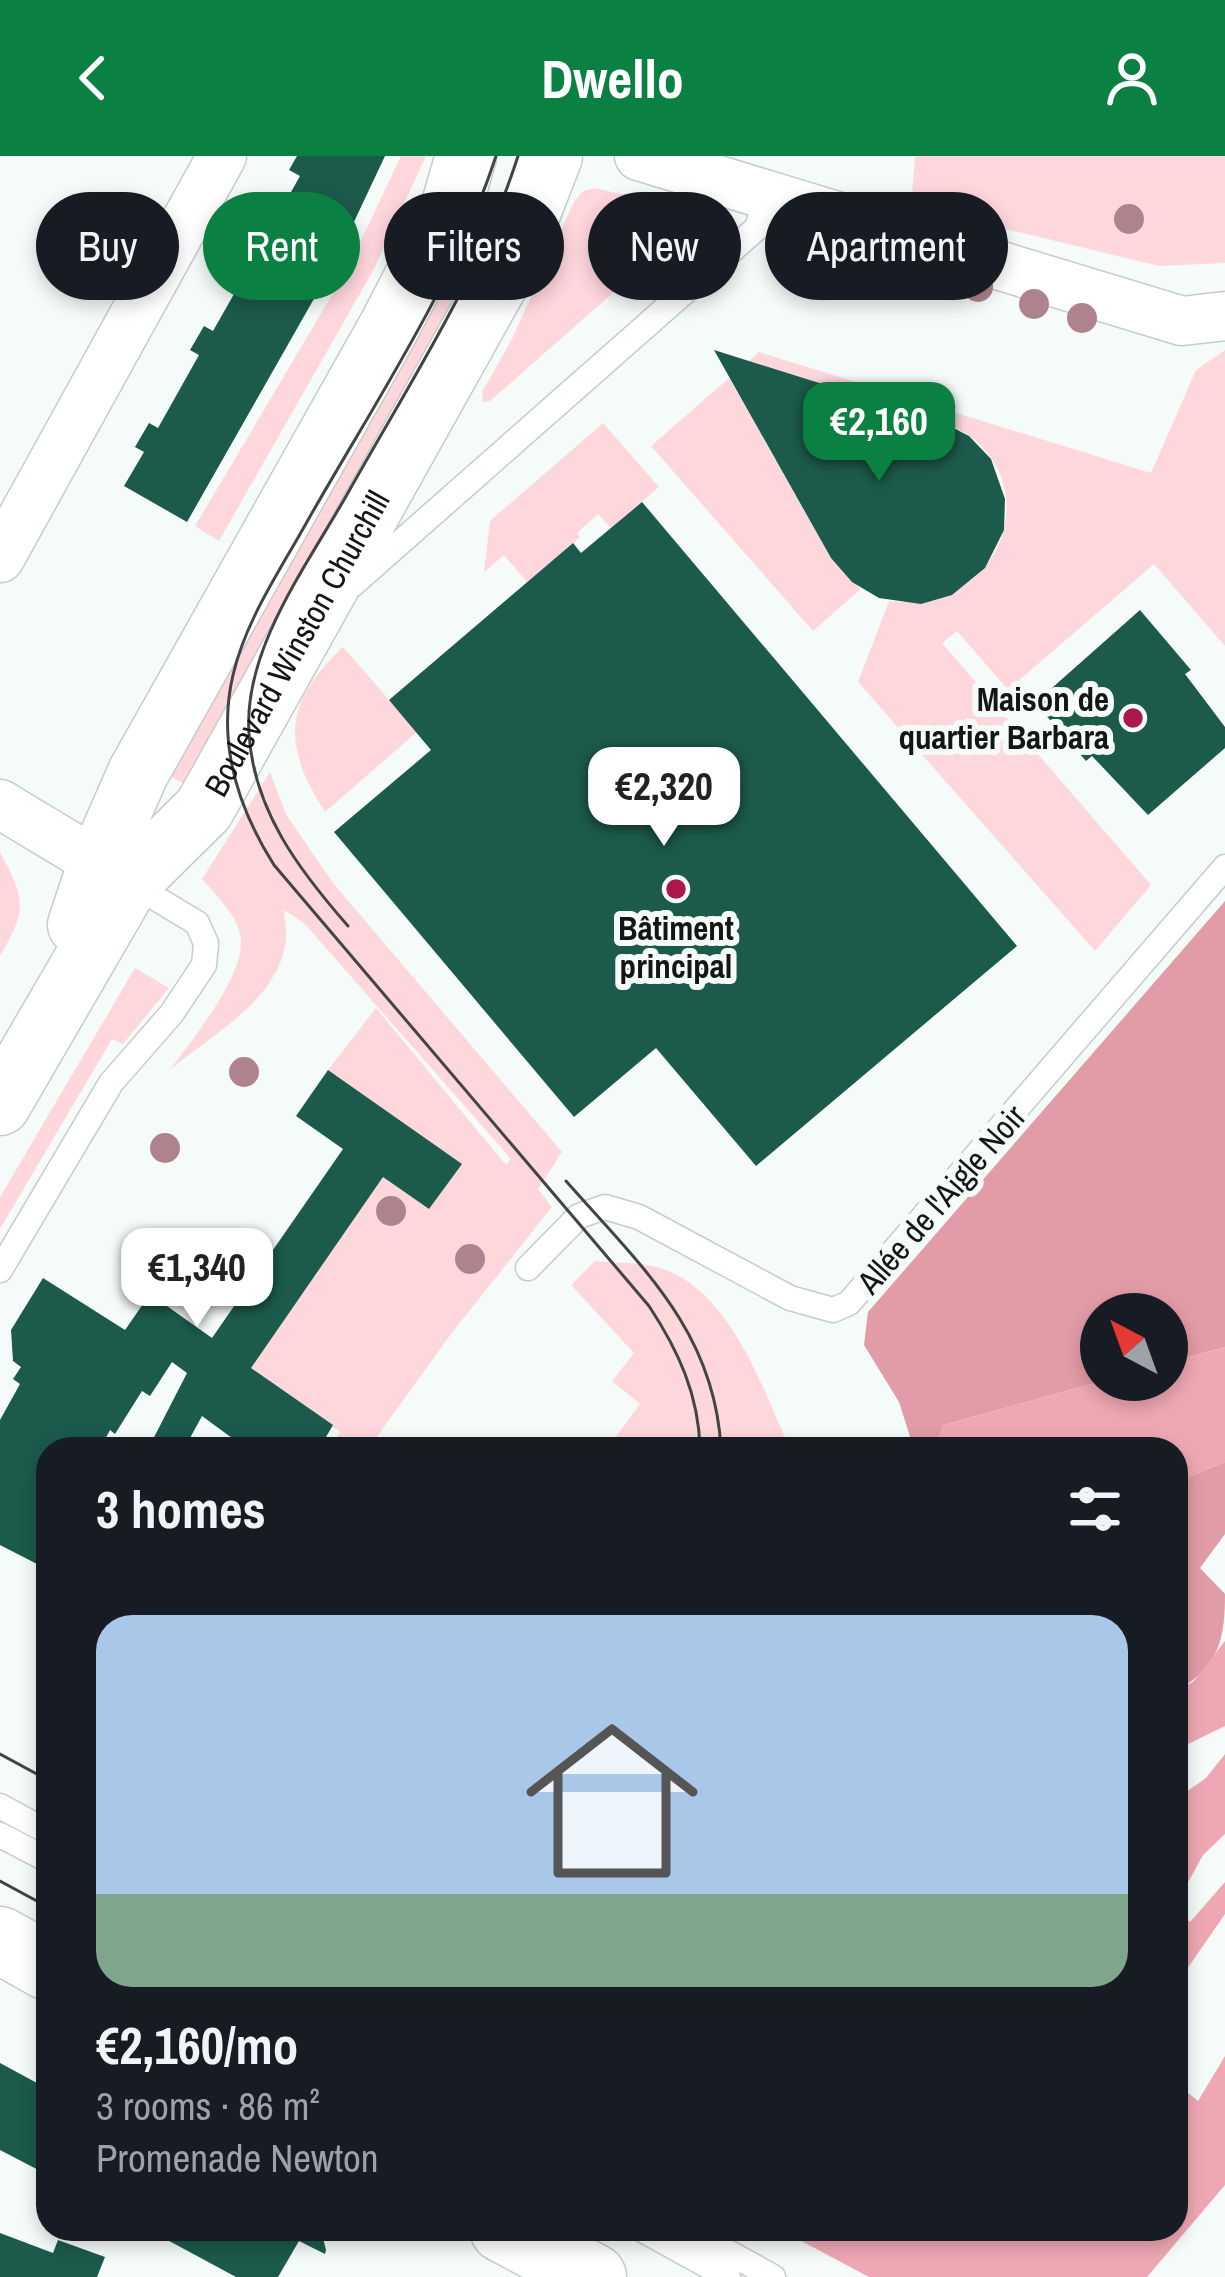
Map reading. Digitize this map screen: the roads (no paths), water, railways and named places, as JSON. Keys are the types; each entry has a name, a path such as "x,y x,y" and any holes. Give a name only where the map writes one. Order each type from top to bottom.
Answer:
{"main road":[{"path":"0,1940 36,1960"},
{"path":"0,1986 36,2006"},
{"path":"526,2241 593,2277"}],"street":[{"path":"0,558 223,156"},
{"name":"Boulevard Winston Churchill","path":"0,1105 114,872 138,773 399,309 451,208 466,156"},
{"name":"Boulevard Winston Churchill","path":"0,1057 114,872 204,809 514,254 552,156"},
{"path":"639,156 765,196"},
{"path":"1008,270 1182,322 1225,316"},
{"path":"0,804 114,872"}],"lane":[{"path":"309,622 758,228 765,204"},
{"name":"Allée de l'Aigle Noir","path":"528,1268 579,1216 605,1207 639,1217 790,1298 833,1310 848,1304 1225,867"},
{"path":"0,1270 111,1083 172,1013 204,965 206,943 197,923 114,872"},
{"path":"0,1806 36,1826"},
{"path":"0,1834 36,1854"},
{"path":"663,2241 728,2277"},
{"path":"708,2241 773,2277"}],"tram line":[{"path":"496,156 436,297 246,634 229,700 229,750 241,798 274,865 649,1306 685,1374 699,1437"},
{"path":"348,926 296,861 260,789 249,734 256,670 298,577 464,286 518,156"},
{"path":"566,1181 646,1272 689,1334 705,1369 720,1437"},
{"path":"0,1754 36,1774"},
{"path":"0,1881 36,1900"}],"place":[{"name":"Maison de quartier Barbara","path":"1133,718"},
{"name":"Bâtiment principal","path":"676,889"}]}
